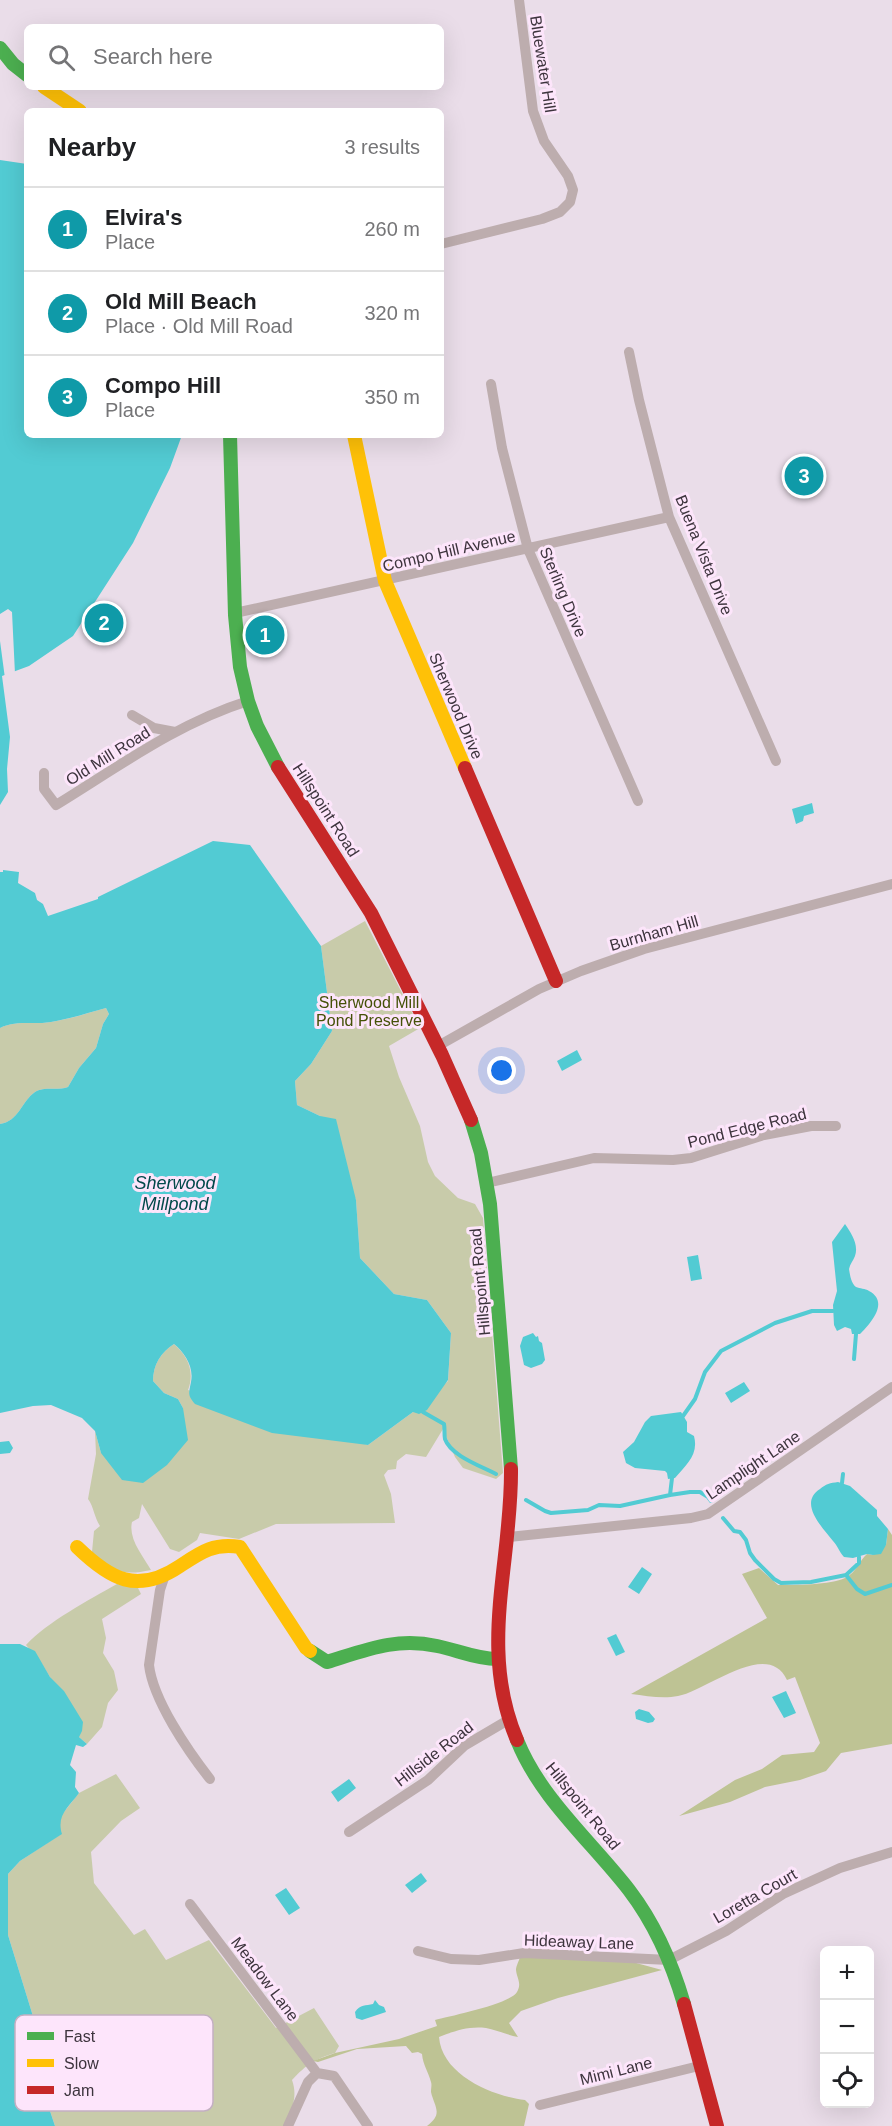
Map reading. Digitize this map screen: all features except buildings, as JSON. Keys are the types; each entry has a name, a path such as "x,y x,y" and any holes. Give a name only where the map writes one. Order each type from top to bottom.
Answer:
{"street":[{"name":"Bluewater Hill","path":"444,243 542,219 560,212 570,202 573,190 568,176 544,141 533,111 519,0"},
{"path":"0,48 13,64 24,73"},
{"path":"48,90 76,108"},
{"name":"Buena Vista Drive","path":"629,352 669,517 776,761"},
{"name":"Sterling Drive","path":"491,384 502,448 528,549 638,801"},
{"name":"Hillspoint Road","path":"230,438 235,613 240,667 249,701 263,738 278,766 373,916 465,1104 479,1146 487,1183 512,1487 497,1659 501,1695 508,1720 534,1774 631,1893 654,1927 669,1960 717,2126"},
{"name":"Sherwood Drive","path":"355,438 385,581 556,981"},
{"name":"Compo Hill Avenue","path":"235,613 669,517"},
{"name":"Old Mill Road","path":"44,774 44,789 56,805 175,732 212,714 249,701"},
{"name":"Old Mill Road","path":"132,715 160,730 175,732"},
{"name":"Burnham Hill","path":"438,1046 556,981 644,949 892,884"},
{"name":"Pond Edge Road","path":"487,1183 594,1158 673,1160 691,1158 764,1136 811,1126 836,1126"},
{"name":"Lamplight Lane","path":"508,1537 691,1518 708,1514 892,1387"},
{"path":"77,1547 96,1566 116,1579 138,1582 165,1575 193,1556 219,1545 240,1547 306,1648 321,1660 334,1662 384,1644 411,1642 437,1646 486,1659 497,1659"},
{"path":"165,1575 160,1590 150,1656 150,1677 193,1757 210,1779"},
{"name":"Hillside Road","path":"349,1832 428,1780 464,1746 508,1720"},
{"name":"Loretta Court","path":"669,1960 726,1930 783,1894 842,1868 892,1852"},
{"name":"Meadow Lane","path":"190,1904 317,2073"},
{"name":"Hideaway Lane","path":"418,1951 451,1959 486,1961 524,1953 669,1960"},
{"name":"Mimi Lane","path":"540,2105 699,2066"},
{"path":"288,2126 308,2082 317,2073 334,2076 368,2126"}],"green space":[{"name":"Sherwood Mill Pond Preserve","path":"365,921 420,1028 389,1046 399,1077 420,1126 428,1162 435,1176 458,1198 475,1204 483,1218 503,1473 496,1479 463,1468 455,1457 443,1429 426,1457 406,1454 397,1461 396,1469 388,1470 384,1475 391,1494 395,1523 276,1524 239,1539 200,1533 197,1540 179,1552 170,1549 142,1504 139,1518 132,1522 131,1528 137,1547 151,1570 133,1573 119,1571 92,1552 94,1531 100,1526 88,1499 96,1454 95,1431 101,1453 183,1408 178,1399 164,1393 153,1381 154,1370 159,1360 174,1344 189,1365 191,1377 188,1390 368,1445 413,1412 448,1381 451,1333 427,1300 394,1294 360,1258 356,1200 320,1116 297,1105 295,1081 311,1064 332,1031 321,946"},
{"path":"106,1008 109,1014 103,1024 96,1048 79,1068 68,1087 35,1092 12,1119 0,1124 0,1028 19,1023 58,1021"},
{"path":"888,1529 892,1535 892,1744 841,1753 826,1771 800,1780 765,1787 730,1802 679,1816 735,1780 762,1769 782,1755 814,1752 820,1743 795,1677 787,1680 778,1668 766,1664 752,1665 678,1696 631,1694 767,1618 742,1574 759,1568 778,1585 839,1580 852,1573 867,1554 873,1555 886,1545"},
{"path":"117,1584 137,1586 141,1594 102,1619 106,1638 103,1653 114,1671 118,1690 108,1703 102,1727 87,1744 79,1737 42,1664 26,1645 57,1620"},
{"path":"116,1774 140,1808 121,1821 91,1852 94,1883 134,1935 145,1929 166,1960 209,1940 276,2028 314,2008 339,2046 335,2053 312,2063 292,2080 293,2103 284,2126 55,2126 50,2111 213,2111 213,2015 33,2015 8,1935 8,1874 20,1861 61,1834 60,1817 79,1793"},
{"path":"520,1957 625,1960 662,1970 558,1998 521,2011 509,2023 518,2037 490,2029 473,2028 439,2037 442,2050 459,2073 484,2088 498,2094 525,2100 529,2104 524,2126 427,2126 437,2114 431,2092 431,2082 422,2054 412,2053 406,2046 357,2049 318,2062 313,2061 335,2053 399,2039 437,2026 435,2020 503,2001 517,1992 519,1983 516,1967"}],"water":[{"path":"0,160 24,164 24,438 181,438 170,468 133,543 73,636 29,666 2,676 10,737 7,769 8,792 0,805"},
{"path":"812,803 814,813 804,816 803,821 796,824 792,809"},
{"name":"Sherwood Millpond","path":"213,841 250,845 321,946 332,1031 311,1064 295,1081 297,1105 320,1116 336,1119 356,1200 360,1258 394,1294 427,1300 451,1333 448,1380 427,1410 419,1414 413,1412 368,1445 272,1433 195,1404 189,1394 192,1376 190,1366 185,1356 174,1344 159,1360 154,1370 153,1381 164,1393 178,1399 183,1408 188,1440 167,1465 143,1483 122,1480 101,1453 95,1431 82,1418 51,1405 33,1406 0,1413 0,1124 12,1119 35,1092 68,1087 79,1068 96,1048 103,1024 109,1014 106,1008 58,1021 19,1023 0,1028 0,872 3,870 19,872 18,883 35,893 48,916 98,899"},
{"path":"577,1050 582,1060 562,1071 557,1061"},
{"path":"845,1224 856,1247 849,1269 852,1281 856,1287 867,1290 878,1301 876,1313 860,1334 852,1334 851,1329 845,1327 837,1331 834,1325 833,1305 837,1291 832,1242"},
{"path":"698,1255 702,1279 691,1281 687,1257"},
{"path":"533,1333 542,1343 545,1360 542,1364 531,1368 524,1365 520,1346 523,1337"},
{"path":"744,1382 750,1391 731,1403 725,1393"},
{"path":"681,1412 687,1422 687,1432 694,1436 695,1449 687,1464 675,1478 668,1479 665,1471 635,1468 626,1463 623,1452 634,1442 651,1416"},
{"path":"9,1441 13,1448 10,1453 0,1454 0,1442"},
{"path":"838,1482 850,1486 877,1510 877,1516 888,1529 886,1545 881,1554 844,1557 818,1522 812,1508 811,1501 814,1495 826,1485"},
{"path":"642,1567 652,1574 639,1594 628,1587"},
{"path":"616,1634 625,1652 616,1656 607,1638"},
{"path":"0,1644 20,1644 35,1651 50,1677 64,1691 83,1722 79,1737 87,1744 83,1747 76,1745 70,1765 76,1772 75,1787 79,1793 62,1816 62,1834 20,1861 8,1874 8,1935 33,2015 15,2015 15,2111 50,2111 55,2126 0,2126"},
{"path":"786,1691 796,1713 784,1718 772,1697"},
{"path":"639,1709 649,1712 655,1719 653,1722 648,1723 636,1719 635,1712"},
{"path":"349,1779 356,1788 338,1802 331,1792"},
{"path":"421,1873 427,1881 412,1893 405,1885"},
{"path":"286,1888 300,1908 289,1915 275,1895"},
{"path":"375,2000 384,2007 386,2012 362,2020 356,2018 357,2009 373,2004"}],"pier":[{"path":"8,609 12,612 15,674 5,678 6,686 0,641 0,614"}],"waterway":[{"path":"683,1416 695,1399 705,1372 721,1351 775,1323 812,1311 833,1311"},
{"path":"854,1359 856,1334"},
{"path":"423,1412 444,1424 445,1439 453,1451 496,1474"},
{"path":"842,1483 843,1474"},
{"path":"670,1495 672,1478"},
{"path":"526,1500 551,1513 588,1510 599,1505 620,1506 690,1492 700,1492 711,1501"},
{"path":"723,1518 734,1531 740,1532 755,1560 781,1583 811,1582 846,1575 857,1589 865,1594 892,1585"},
{"path":"846,1575 859,1563 859,1557"}],"traffic: fast":[{"path":"0,48 13,64 24,73"},
{"path":"230,438 235,615 240,667 257,726 278,767"},
{"path":"471,1120 481,1153 490,1204 511,1469"},
{"path":"310,1651 327,1662 368,1649 408,1643 497,1659"},
{"path":"517,1740 527,1761 553,1800 629,1890 647,1916 668,1959 684,2004"}],"traffic: slow":[{"path":"48,90 76,108"},
{"path":"355,438 385,581 465,768"},
{"path":"77,1547 101,1568 113,1575 137,1581 165,1575 208,1550 222,1546 240,1547 310,1651"}],"traffic: jam":[{"path":"278,767 371,913 442,1055 471,1120"},
{"path":"465,768 556,981"},
{"path":"511,1469 498,1639 500,1672 506,1706 517,1740"},
{"path":"684,2004 717,2126"}],"place":[{"name":"Compo Hill","path":"804,476"},
{"name":"Old Mill Beach","path":"104,623"},
{"name":"Elvira's","path":"265,635"}]}
